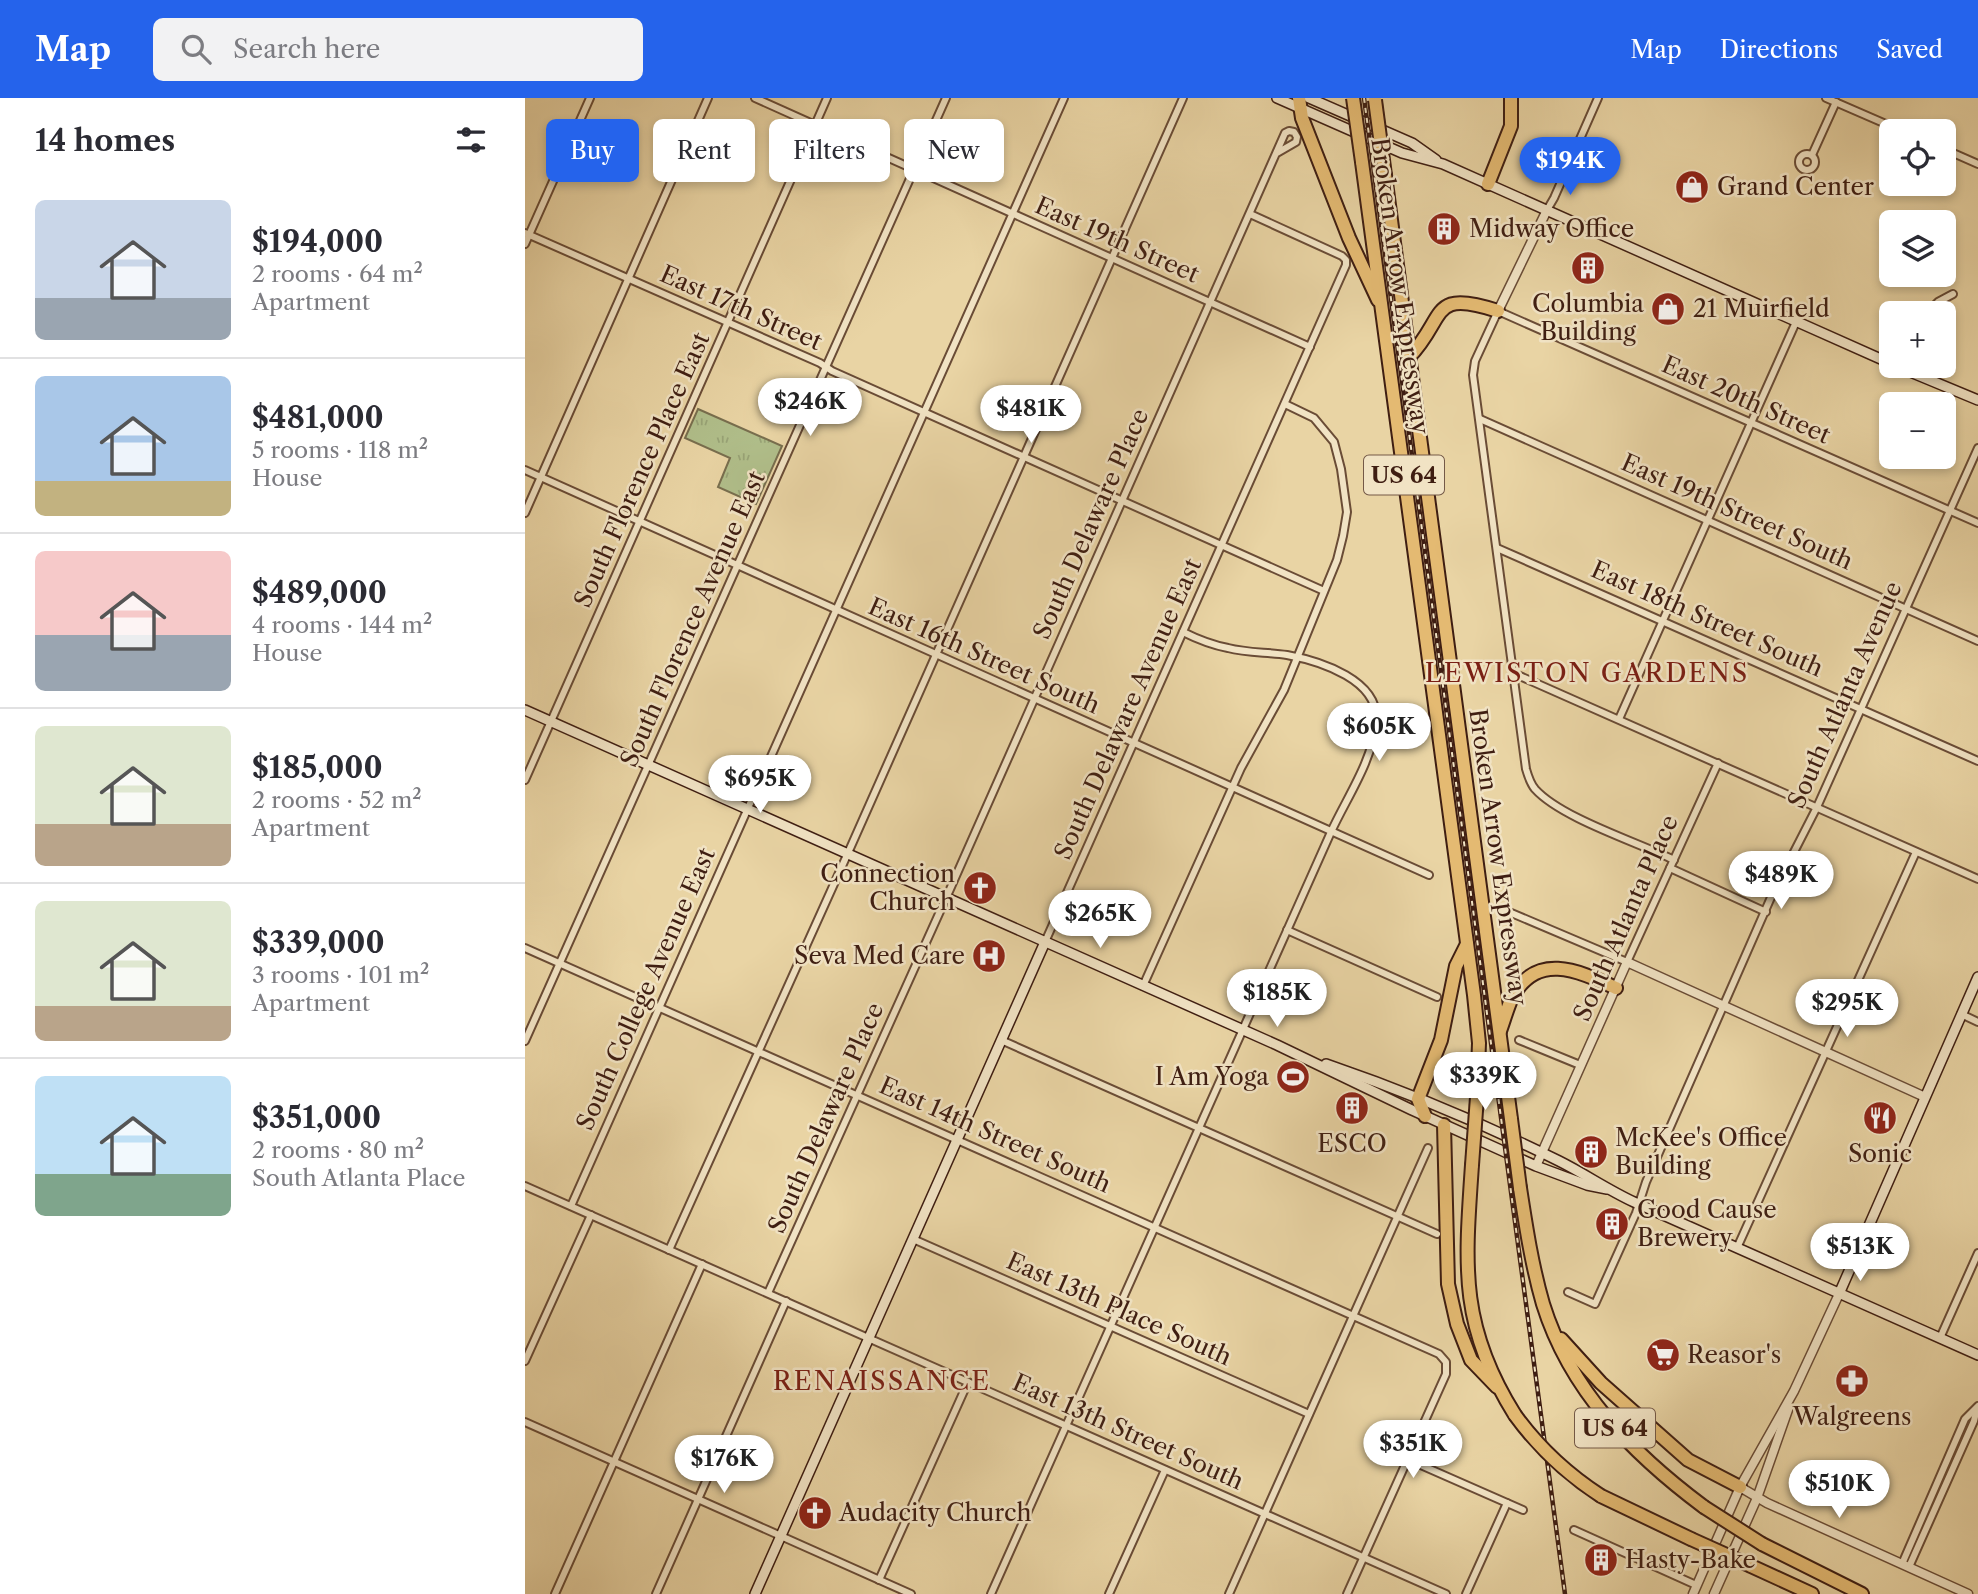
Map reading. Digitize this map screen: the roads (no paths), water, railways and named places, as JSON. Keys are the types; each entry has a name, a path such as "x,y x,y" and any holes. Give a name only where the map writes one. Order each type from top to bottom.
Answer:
{"highway":[{"name":"Broken Arrow Expressway","path":"1353,98 1479,1043 1467,1256 1469,1300 1480,1346 1497,1387 1515,1415 1551,1458 1579,1482 1601,1496 1812,1594"},
{"path":"1488,184 1511,126 1511,98"},
{"name":"Broken Arrow Expressway","path":"1375,99 1520,1188 1537,1280 1552,1328 1579,1381 1612,1425 1661,1473 1704,1507 1762,1544 1862,1594"},
{"path":"1300,103 1349,238 1381,306"},
{"path":"1409,357 1423,342 1438,314 1451,304 1467,302 1498,311"},
{"path":"1425,1116 1417,1099 1441,1040 1456,966 1467,944"},
{"path":"1500,1032 1516,991 1532,976 1542,971 1570,969 1616,988"},
{"path":"1444,1125 1446,1261 1450,1293 1457,1324 1471,1360 1497,1387"},
{"path":"1552,1328 1588,1370 1688,1460 1740,1487"}],"main road":[{"path":"1277,98 1300,103 1402,153 1443,164 1879,357"},
{"path":"1309,98 1412,143 1443,164"},
{"path":"1927,378 1978,400"},
{"path":"525,710 1243,1030 1536,1166 1587,1185 1607,1189"},
{"name":"South Delaware Avenue East","path":"755,1594 1045,942"},
{"path":"1839,1293 1978,977"},
{"path":"1298,1055 1417,1099 1541,1153 1638,1204 1978,1355"}],"street":[{"path":"525,244 527,234 590,98"},
{"path":"525,513 708,98"},
{"name":"East 19th Street","path":"755,98 802,119"},
{"name":"South Florence Place East","path":"818,119 827,98"},
{"name":"South Florence Avenue East","path":"937,119 946,98"},
{"name":"South College Avenue East","path":"571,1206 1064,98"},
{"path":"669,1250 1183,98"},
{"path":"1598,98 1555,198 1473,366 1526,769 1534,788 1575,816 1674,860"},
{"path":"1826,98 1879,121"},
{"path":"1812,155 1836,102"},
{"name":"South Delaware Place","path":"768,1293 1277,153"},
{"path":"1956,154 1978,164"},
{"name":"South Florence Place East","path":"525,780 790,182"},
{"name":"South Florence Avenue East","path":"525,1041 908,182"},
{"name":"East 19th Street","path":"942,182 1310,347"},
{"name":"South Delaware Avenue East","path":"1045,942 1344,271 1346,260 1342,256 1250,215"},
{"name":"East 17th Street","path":"527,234 1324,591"},
{"path":"1940,301 1953,294"},
{"name":"East 20th Street","path":"1498,311 1978,523"},
{"path":"1619,719 1797,322"},
{"path":"1143,986 1232,788 1274,709 1337,560 1346,522 1346,501 1338,453 1321,425 1305,413 1285,404"},
{"name":"East 19th Street South","path":"1480,419 1978,641"},
{"name":"South Atlanta Avenue","path":"1568,1292 1595,1304 1766,912 1817,807 1978,448"},
{"name":"East 16th Street South","path":"525,470 1133,745 1429,875"},
{"name":"East 18th Street South","path":"1497,548 1978,761"},
{"path":"991,1594 1331,832 1357,780 1373,739 1377,712 1367,692 1335,670 1297,657 1227,648 1183,632"},
{"path":"1513,673 1978,879"},
{"name":"South Atlanta Place","path":"1536,1166 1717,763"},
{"path":"1737,1248 1916,852"},
{"path":"1670,869 1766,912"},
{"path":"1502,909 1627,962 1925,1097"},
{"path":"1287,930 1437,997"},
{"name":"East 14th Street South","path":"525,948 1439,1353 1446,1362 1446,1374 1407,1459"},
{"path":"1961,1014 1978,1021"},
{"path":"1001,1040 1437,1234"},
{"path":"1519,1040 1580,1065"},
{"path":"1229,1594 1428,1148"},
{"name":"East 13th Street South","path":"525,1186 1445,1594"},
{"path":"525,1361 591,1215"},
{"name":"East 13th Place South","path":"913,1239 1309,1414"},
{"path":"1940,1338 1978,1253"},
{"path":"555,1594 702,1264"},
{"path":"1695,1590 1740,1487 1794,1391 1839,1293"},
{"path":"656,1594 786,1301"},
{"path":"879,1580 968,1381"},
{"path":"1574,1531 1695,1590 1712,1594 1757,1498 1794,1391"},
{"path":"1906,1565 1974,1421 1978,1406"},
{"path":"525,1422 911,1594"},
{"path":"1347,1594 1407,1459 1523,1510"},
{"path":"1109,1594 1165,1470"},
{"path":"1740,1487 1757,1498 1968,1594"},
{"path":"1466,1594 1507,1503"}],"railway":[{"path":"1364,98 1565,1594"}],"place":[{"name":"Grand Center","path":"1692,187"},
{"name":"Midway Office","path":"1444,229"},
{"name":"Columbia Building","path":"1588,268"},
{"name":"21 Muirfield","path":"1668,309"},
{"name":"Connection Church","path":"980,888"},
{"name":"Seva Med Care","path":"989,956"},
{"name":"I Am Yoga","path":"1293,1077"},
{"name":"ESCO","path":"1352,1108"},
{"name":"Sonic","path":"1880,1118"},
{"name":"McKee's Office Building","path":"1591,1152"},
{"name":"Good Cause Brewery","path":"1612,1224"},
{"name":"Reasor's","path":"1663,1355"},
{"name":"Walgreens","path":"1852,1381"},
{"name":"Audacity Church","path":"815,1513"},
{"name":"Hasty-Bake","path":"1601,1560"}],"district":[{"name":"LEWISTON GARDENS","path":"1587,673"},
{"name":"RENAISSANCE","path":"882,1381"}]}
